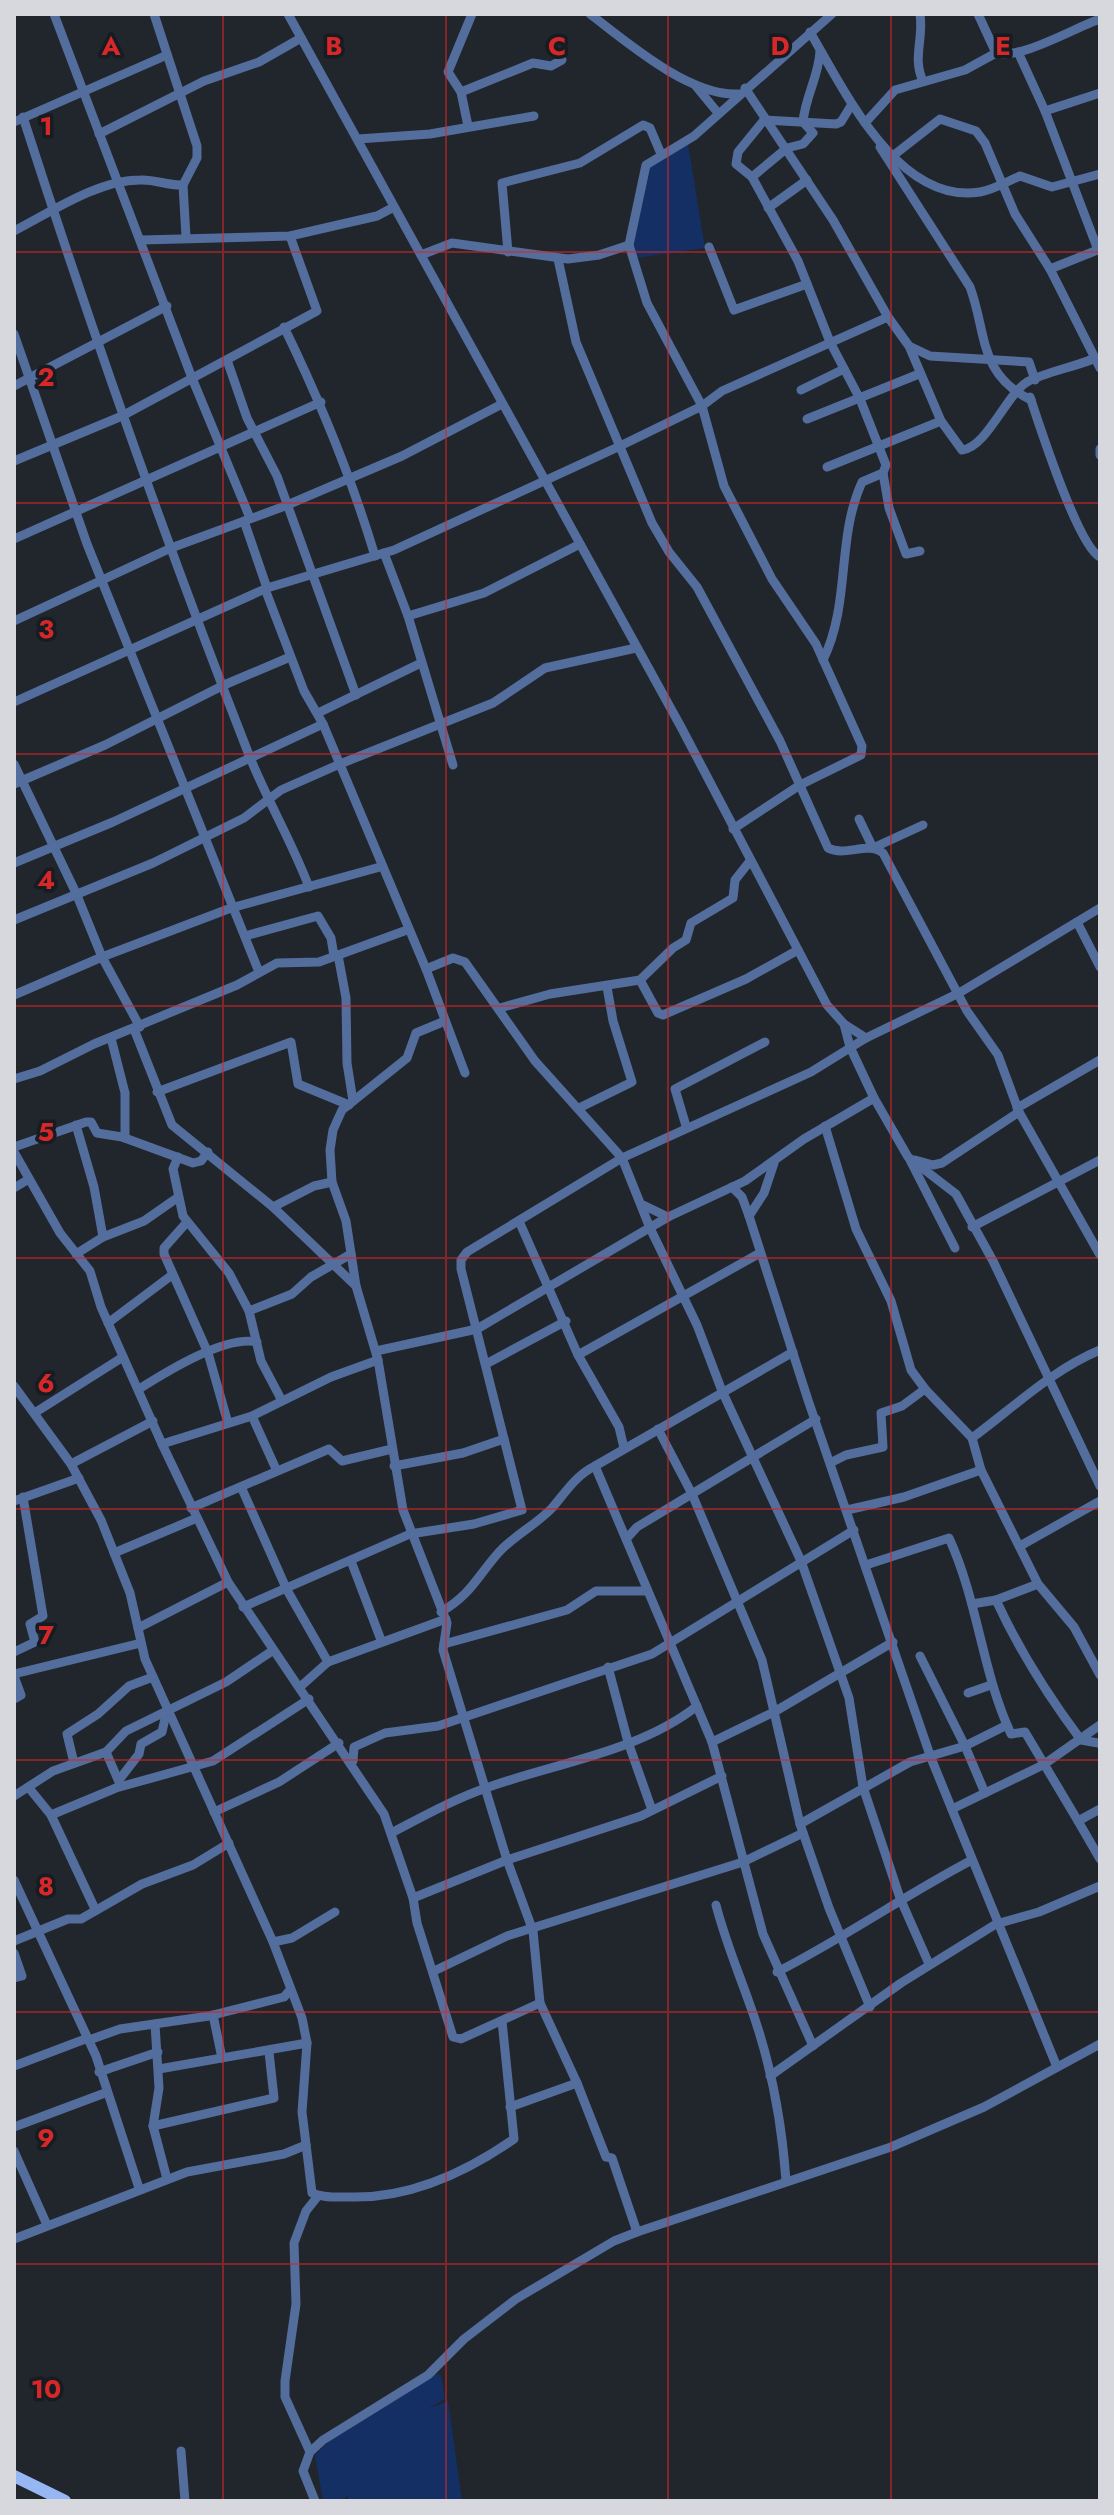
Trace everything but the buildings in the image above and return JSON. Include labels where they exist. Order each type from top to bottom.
[{"type":"main road","points":[[14,2476],[65,2501]]},
{"type":"street","points":[[54,14],[221,447],[290,657],[340,764],[380,867],[426,969],[465,1073]]},
{"type":"street","points":[[154,14],[197,146],[197,158],[183,185],[186,237]]},
{"type":"street","points":[[288,14],[580,544],[827,1005],[863,1039]]},
{"type":"street","points":[[468,126],[461,92],[448,72],[472,14]]},
{"type":"street","points":[[733,829],[800,785],[863,752],[823,660],[772,579],[717,473],[702,406],[652,313],[629,245],[646,165],[685,143],[832,14]]},
{"type":"street","points":[[920,14],[921,42],[915,63],[923,81]]},
{"type":"street","points":[[978,14],[996,53]]},
{"type":"street","points":[[598,16],[669,70],[692,82],[726,94],[742,91]]},
{"type":"street","points":[[865,123],[889,93],[974,67],[996,53],[1018,52],[1100,19]]},
{"type":"street","points":[[810,32],[852,104],[970,287],[979,311],[977,320],[987,358],[1017,393],[1031,400]]},
{"type":"street","points":[[99,134],[181,94],[259,62],[301,38]]},
{"type":"street","points":[[752,177],[787,148],[803,144],[813,133],[803,122],[804,105],[819,68],[820,49]]},
{"type":"street","points":[[1018,52],[1045,111],[1099,250],[1050,269]]},
{"type":"street","points":[[167,55],[18,120],[171,548],[250,756],[309,887]]},
{"type":"street","points":[[461,92],[533,63],[551,66],[562,60]]},
{"type":"street","points":[[692,82],[718,113]]},
{"type":"street","points":[[742,91],[787,148],[807,180],[888,317],[909,346],[941,421],[965,451],[1030,382],[1097,364],[1050,269],[1015,214],[980,136],[948,119],[940,119],[894,155]]},
{"type":"street","points":[[1045,111],[1100,93]]},
{"type":"street","points":[[764,120],[841,122],[852,104]]},
{"type":"street","points":[[358,139],[430,134],[534,116]]},
{"type":"street","points":[[764,120],[736,159],[741,170],[752,177],[807,284],[830,342],[860,399],[886,465],[883,473],[889,508],[906,554],[920,551]]},
{"type":"street","points":[[508,252],[500,184],[580,163],[643,125],[650,128],[661,154]]},
{"type":"street","points":[[876,141],[933,188],[976,192],[1020,176],[1052,187],[1100,174]]},
{"type":"street","points":[[14,231],[117,182],[142,179],[183,185]]},
{"type":"street","points":[[768,208],[807,180]]},
{"type":"street","points":[[142,240],[290,236],[377,216],[394,207]]},
{"type":"street","points":[[14,461],[122,416],[317,309],[290,236]]},
{"type":"street","points":[[421,255],[452,243],[558,259],[599,255],[629,245]]},
{"type":"street","points":[[709,247],[734,310],[807,284]]},
{"type":"street","points":[[558,259],[576,342],[618,447],[658,534],[697,587],[780,741],[828,848],[839,852],[873,848],[923,825]]},
{"type":"street","points":[[14,386],[167,306]]},
{"type":"street","points":[[14,702],[266,588],[380,555],[618,447],[702,406],[722,391],[888,317]]},
{"type":"street","points":[[284,327],[321,402],[380,555],[408,616],[453,765]]},
{"type":"street","points":[[14,334],[101,579],[259,972]]},
{"type":"street","points":[[909,346],[930,356],[1029,362],[1031,400],[1090,552],[1100,557]]},
{"type":"street","points":[[227,360],[254,434],[277,476],[285,506],[314,573],[356,695]]},
{"type":"street","points":[[801,390],[844,369]]},
{"type":"street","points":[[807,419],[919,374]]},
{"type":"street","points":[[14,539],[75,508],[254,434],[321,402]]},
{"type":"street","points":[[14,621],[171,548],[352,478],[502,404]]},
{"type":"street","points":[[827,467],[941,421]]},
{"type":"street","points":[[1100,449],[1100,455]]},
{"type":"street","points":[[823,660],[839,620],[842,565],[855,499],[862,482],[883,473]]},
{"type":"street","points":[[408,616],[484,593],[580,544]]},
{"type":"street","points":[[14,920],[205,838],[269,801],[281,790],[503,698],[545,668],[636,648]]},
{"type":"street","points":[[18,782],[290,657]]},
{"type":"street","points":[[318,713],[421,663]]},
{"type":"street","points":[[14,863],[323,724]]},
{"type":"street","points":[[14,764],[18,782],[54,845],[102,957],[137,1028],[157,1092],[172,1125],[273,1207],[330,1265],[356,1286]]},
{"type":"street","points":[[859,819],[873,848],[883,853],[967,1011],[998,1055],[1018,1110],[1100,1255]]},
{"type":"street","points":[[500,1008],[550,994],[640,980],[673,948],[686,940],[691,923],[733,898],[735,880],[750,861]]},
{"type":"street","points":[[14,995],[102,957],[231,908],[380,867]]},
{"type":"street","points":[[243,1607],[410,1534],[474,1524],[522,1510],[461,1260],[467,1252],[622,1158],[686,1126],[811,1072],[863,1039],[959,993],[1100,908]]},
{"type":"street","points":[[245,936],[318,916],[331,938],[346,998],[351,1103]]},
{"type":"street","points":[[1077,922],[1100,967]]},
{"type":"street","points":[[14,1079],[40,1071],[237,985],[277,963],[305,965],[407,930]]},
{"type":"street","points":[[640,980],[658,1013],[663,1015],[746,979],[798,950]]},
{"type":"street","points":[[426,969],[459,957],[500,1008],[535,1061],[622,1158],[722,1391],[801,1561],[842,1673],[853,1717],[863,1787],[900,1898],[929,1964]]},
{"type":"street","points":[[579,1108],[632,1082],[613,1021],[607,987]]},
{"type":"street","points":[[445,1021],[416,1033],[407,1058],[375,1080],[338,1116],[330,1140],[332,1182],[346,1221],[356,1286],[377,1356],[394,1466],[410,1534],[444,1616],[443,1650],[461,1716],[533,1931],[540,2003],[577,2083],[606,2157],[612,2158],[637,2232]]},
{"type":"street","points":[[844,1024],[850,1047],[860,1061],[874,1098],[955,1248]]},
{"type":"street","points":[[111,1038],[125,1093],[125,1138]]},
{"type":"street","points":[[860,1061],[863,1039]]},
{"type":"street","points":[[157,1092],[291,1042],[298,1084],[351,1103]]},
{"type":"street","points":[[686,1126],[675,1089],[765,1042]]},
{"type":"street","points":[[908,1157],[933,1165],[942,1163],[1018,1110],[1100,1060]]},
{"type":"street","points":[[162,1444],[252,1416],[281,1399],[377,1356],[477,1329],[668,1217],[745,1181],[825,1126],[874,1098]]},
{"type":"street","points":[[208,1152],[197,1163],[125,1138],[97,1133],[91,1122],[14,1149],[60,1233],[90,1271],[123,1357],[228,1582],[272,1651],[309,1699],[375,1797],[413,1898],[417,1923],[456,2040],[540,2003]]},
{"type":"street","points":[[76,1125],[94,1187],[103,1237]]},
{"type":"street","points":[[825,1126],[859,1238],[891,1301],[908,1362],[925,1389],[972,1438],[981,1470],[1038,1584],[1074,1627],[1100,1675]]},
{"type":"street","points":[[178,1157],[173,1169],[177,1198],[187,1222],[229,1273],[249,1311],[265,1369],[281,1399]]},
{"type":"street","points":[[908,1157],[949,1186],[993,1261],[1050,1375],[1100,1486]]},
{"type":"street","points":[[972,1227],[1100,1160]]},
{"type":"street","points":[[749,1216],[764,1193],[774,1163]]},
{"type":"street","points":[[14,1188],[29,1179]]},
{"type":"street","points":[[742,1197],[745,1181]]},
{"type":"street","points":[[273,1207],[314,1186],[332,1182]]},
{"type":"street","points":[[732,1187],[742,1197],[749,1216],[931,1758],[996,1924],[1057,2067]]},
{"type":"street","points":[[76,1254],[103,1237],[144,1221],[177,1198]]},
{"type":"street","points":[[643,1205],[668,1217]]},
{"type":"street","points":[[519,1221],[566,1321],[578,1355],[619,1427],[624,1448]]},
{"type":"street","points":[[187,1222],[163,1251],[208,1353],[228,1423]]},
{"type":"street","points":[[578,1355],[760,1253]]},
{"type":"street","points":[[249,1311],[292,1294],[330,1265],[351,1254]]},
{"type":"street","points":[[108,1323],[172,1275]]},
{"type":"street","points":[[486,1364],[566,1321]]},
{"type":"street","points":[[139,1389],[208,1353],[246,1340],[257,1342]]},
{"type":"street","points":[[972,1438],[1027,1398],[1050,1375],[1100,1350]]},
{"type":"street","points":[[300,1687],[328,1662],[444,1616],[463,1600],[501,1550],[521,1536],[529,1524],[550,1511],[564,1491],[595,1466],[793,1352]]},
{"type":"street","points":[[36,1412],[123,1357]]},
{"type":"street","points":[[14,1386],[36,1412],[71,1464],[114,1553],[130,1593],[141,1643],[153,1677],[273,1942],[307,2043],[302,2112],[310,2188],[318,2196],[383,2197],[446,2178],[514,2139],[502,2021]]},
{"type":"street","points":[[832,1462],[883,1447],[881,1413],[902,1406],[925,1389]]},
{"type":"street","points":[[252,1416],[276,1469]]},
{"type":"street","points":[[628,1537],[637,1527],[816,1419]]},
{"type":"street","points":[[71,1464],[153,1421]]},
{"type":"street","points":[[658,1429],[692,1494],[767,1673],[801,1828],[870,2007]]},
{"type":"street","points":[[394,1466],[463,1453],[504,1439]]},
{"type":"street","points":[[191,1508],[242,1489],[276,1469],[329,1449],[342,1461],[392,1449]]},
{"type":"street","points":[[595,1466],[628,1537],[646,1591],[712,1742],[743,1862],[777,1972],[813,2046]]},
{"type":"street","points":[[847,1510],[904,1497],[981,1470]]},
{"type":"street","points":[[14,1652],[35,1642],[30,1624],[43,1616],[18,1499],[79,1478]]},
{"type":"street","points":[[242,1489],[287,1590],[328,1662]]},
{"type":"street","points":[[1020,1546],[1100,1501]]},
{"type":"street","points":[[114,1553],[197,1518]]},
{"type":"street","points":[[353,1765],[354,1747],[378,1735],[429,1729],[646,1656],[854,1530]]},
{"type":"street","points":[[866,1565],[949,1538],[972,1604],[991,1685],[1007,1725],[1014,1736],[1025,1732],[1100,1859]]},
{"type":"street","points":[[351,1561],[381,1640]]},
{"type":"street","points":[[138,1628],[228,1582]]},
{"type":"street","points":[[972,1604],[996,1600],[1038,1584]]},
{"type":"street","points":[[444,1644],[567,1610],[596,1591],[646,1591]]},
{"type":"street","points":[[996,1600],[1014,1640],[1081,1740],[1099,1744],[1100,1728]]},
{"type":"street","points":[[712,1742],[774,1712],[893,1642]]},
{"type":"street","points":[[14,1699],[21,1695],[14,1675],[141,1643]]},
{"type":"street","points":[[95,1909],[51,1815],[19,1791],[44,1776],[106,1752],[126,1731],[226,1682],[272,1651]]},
{"type":"street","points":[[920,1656],[985,1793]]},
{"type":"street","points":[[608,1667],[628,1742],[652,1810]]},
{"type":"street","points":[[74,1763],[67,1734],[129,1686],[153,1677]]},
{"type":"street","points":[[968,1693],[991,1685]]},
{"type":"street","points":[[51,1815],[120,1783],[193,1767],[226,1754],[309,1699]]},
{"type":"street","points":[[391,1833],[435,1809],[484,1788],[667,1728],[697,1706]]},
{"type":"street","points":[[120,1783],[139,1754],[141,1744],[162,1732],[167,1711]]},
{"type":"street","points":[[434,1971],[507,1936],[533,1931],[743,1862],[863,1787],[910,1762],[965,1746],[1007,1725]]},
{"type":"street","points":[[952,1809],[1043,1765],[1100,1728]]},
{"type":"street","points":[[214,1812],[279,1782],[339,1743]]},
{"type":"street","points":[[106,1752],[120,1783]]},
{"type":"street","points":[[413,1898],[507,1860],[652,1810],[722,1776]]},
{"type":"street","points":[[1078,1821],[1100,1809]]},
{"type":"street","points":[[14,1941],[81,1919],[142,1884],[193,1865],[229,1843]]},
{"type":"street","points":[[777,1972],[842,1939],[900,1898],[972,1860]]},
{"type":"street","points":[[14,1880],[88,2039],[139,2188]]},
{"type":"street","points":[[770,2076],[929,1964],[996,1924],[1039,1912],[1100,1886]]},
{"type":"street","points":[[716,1905],[770,2076],[782,2133],[786,2181]]},
{"type":"street","points":[[273,1942],[292,1938],[335,1912]]},
{"type":"street","points":[[14,1953],[22,1974],[14,1978]]},
{"type":"street","points":[[14,2066],[120,2029],[213,2015],[284,1997],[290,1990]]},
{"type":"street","points":[[213,2015],[222,2058]]},
{"type":"street","points":[[155,2024],[159,2069],[153,2126],[167,2179]]},
{"type":"street","points":[[159,2069],[307,2043]]},
{"type":"street","points":[[315,2501],[303,2471],[310,2452],[323,2440],[428,2375],[464,2339],[516,2299],[604,2247],[637,2232],[891,2147],[973,2112],[1100,2044]]},
{"type":"street","points":[[99,2072],[158,2052]]},
{"type":"street","points":[[153,2126],[274,2098],[269,2052]]},
{"type":"street","points":[[510,2107],[577,2083]]},
{"type":"street","points":[[14,2127],[105,2093]]},
{"type":"street","points":[[14,2239],[139,2188],[284,2154],[306,2145]]},
{"type":"street","points":[[14,2151],[47,2225]]},
{"type":"street","points":[[310,2452],[285,2397],[285,2381],[296,2304],[294,2243],[306,2211],[318,2196]]},
{"type":"street","points":[[181,2451],[185,2501]]},
{"type":"shaded area","points":[[688,144],[705,248],[636,258],[632,243],[647,167]]},
{"type":"shaded area","points":[[436,2374],[441,2375],[445,2399],[428,2409],[448,2401],[462,2501],[347,2501],[348,2495],[341,2501],[323,2501],[315,2455],[329,2441]]}]
